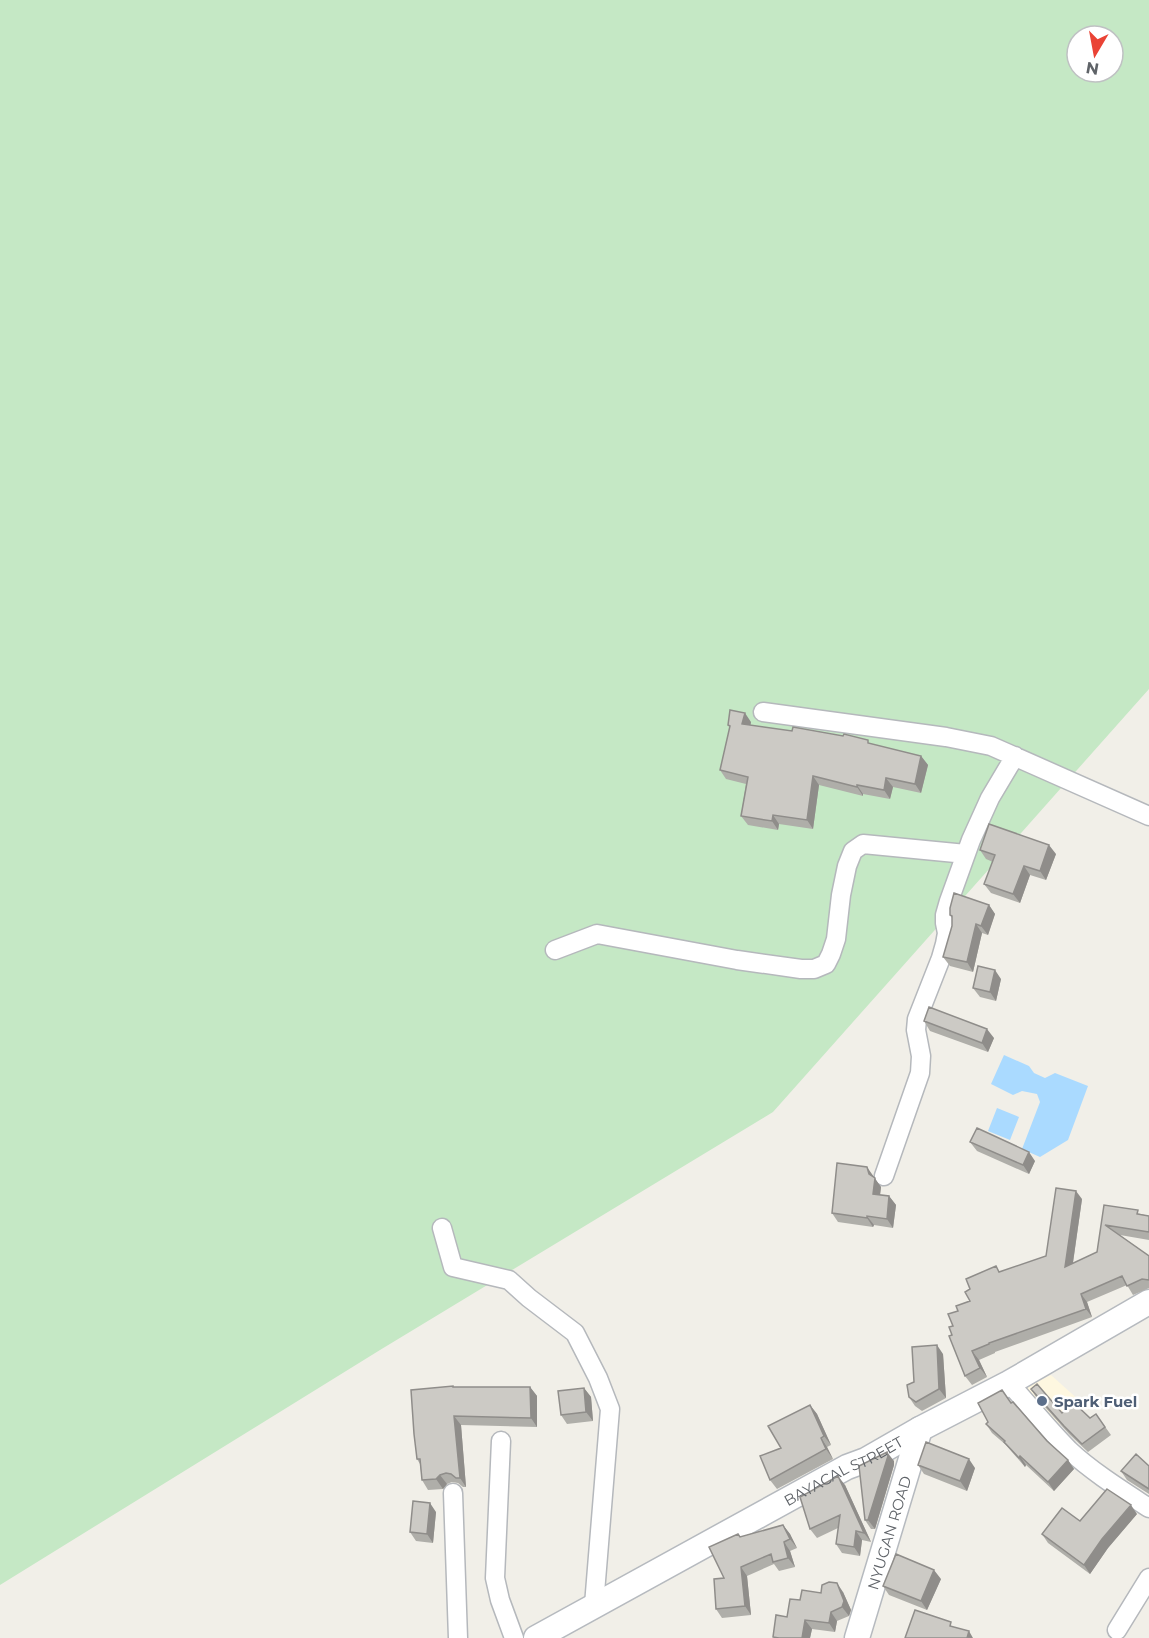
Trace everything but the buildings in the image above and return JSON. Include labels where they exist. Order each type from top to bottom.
[{"type":"main road","name":"BAYACAL STREET","points":[[536,1638],[847,1467],[866,1460],[1009,1383],[1149,1302]]},
{"type":"main road","name":"NYUGAN ROAD","points":[[857,1638],[920,1429]]},
{"type":"street","points":[[763,712],[946,737],[991,746],[1149,816]]},
{"type":"street","points":[[884,1176],[920,1073],[921,1056],[916,1030],[917,1019],[941,958],[947,933],[945,915],[949,901],[971,840],[990,798],[1015,756]]},
{"type":"street","points":[[555,950],[597,934],[737,960],[814,969],[826,964],[836,939],[841,896],[853,851],[863,844],[966,854]]},
{"type":"street","points":[[442,1228],[453,1267],[509,1280],[575,1333],[598,1378],[610,1409],[594,1605]]},
{"type":"street","points":[[1009,1383],[1042,1422],[1071,1451],[1149,1508]]},
{"type":"street","points":[[501,1441],[495,1578],[500,1600],[514,1638]]},
{"type":"street","points":[[453,1493],[458,1638]]},
{"type":"street","points":[[1117,1630],[1149,1578]]},
{"type":"shaded area","points":[[1051,1375],[1081,1402],[1050,1434],[1015,1392]]},
{"type":"green space","points":[[0,0],[1149,0],[1149,689],[773,1112],[380,1350],[0,1585]]},
{"type":"water","points":[[1004,1055],[1029,1066],[1034,1073],[1045,1078],[1055,1073],[1088,1086],[1068,1140],[1040,1157],[1022,1149],[1040,1102],[1037,1094],[1022,1091],[1013,1095],[991,1084]]},
{"type":"water","points":[[997,1108],[1019,1117],[1010,1140],[988,1131]]},
{"type":"place","name":"Spark Fuel","points":[[1042,1401]]}]
